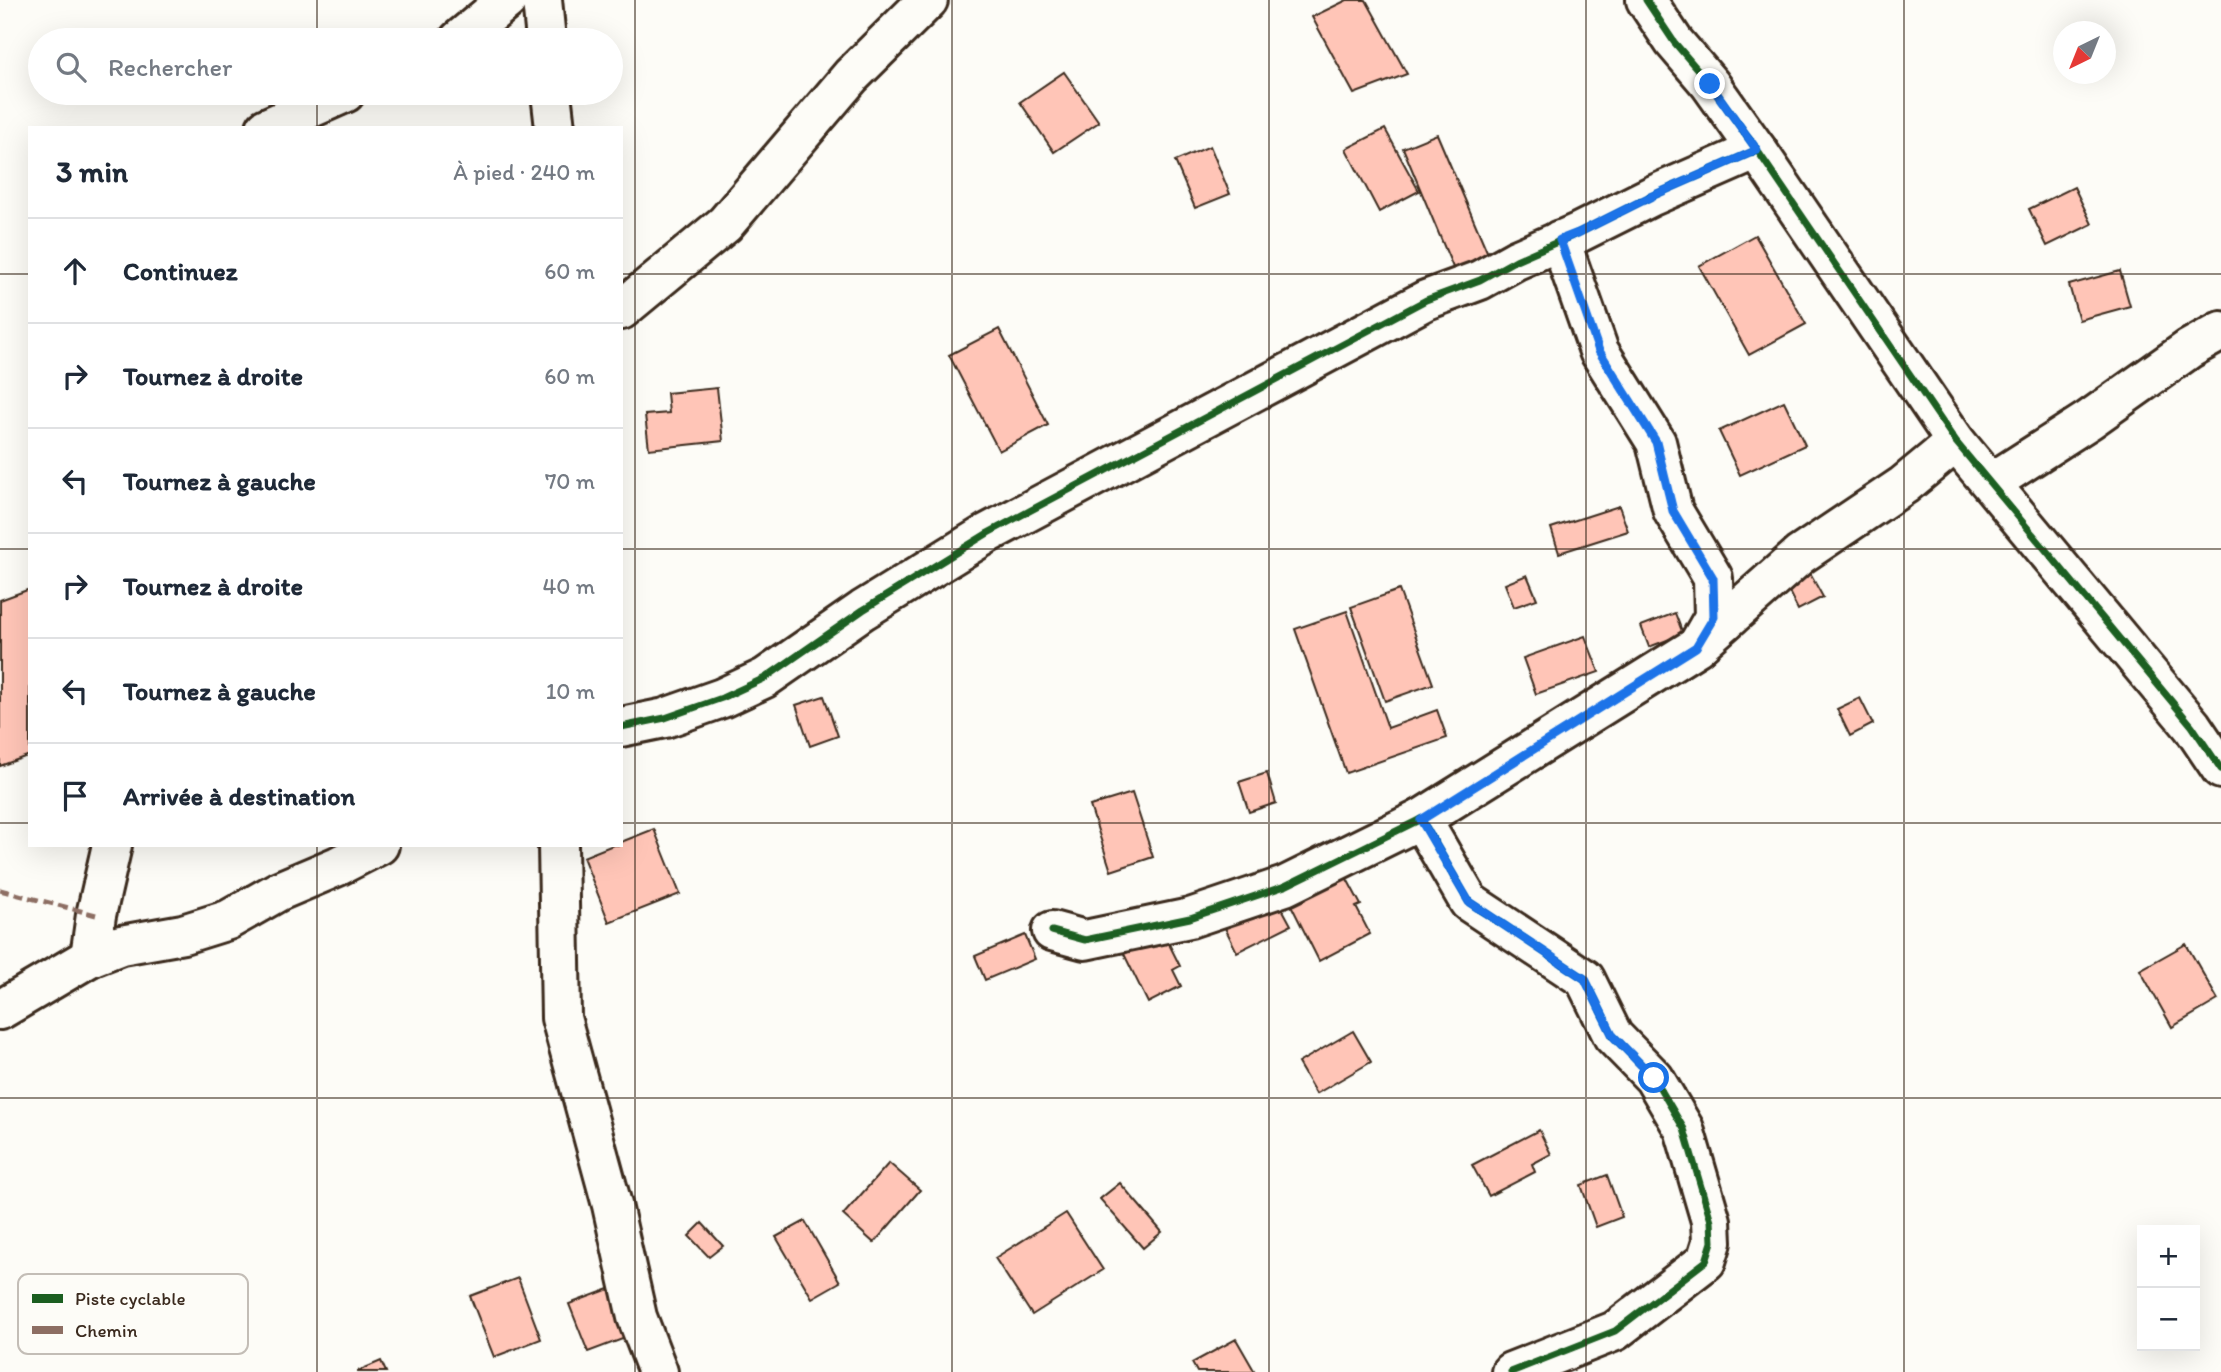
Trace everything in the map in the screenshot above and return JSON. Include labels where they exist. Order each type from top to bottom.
[{"type":"street","points":[[473,28],[506,0]]},
{"type":"street","points":[[542,0],[545,28]]},
{"type":"street","points":[[623,308],[725,224],[851,76],[928,0]]},
{"type":"street","points":[[1646,0],[1674,42],[1710,84],[1757,150],[1956,442],[2192,726],[2221,769]]},
{"type":"street","points":[[271,126],[318,105]]},
{"type":"street","points":[[552,105],[555,126]]},
{"type":"street","points":[[623,727],[666,718],[722,698],[765,678],[863,610],[988,533],[1426,300],[1480,280],[1652,196],[1757,150]]},
{"type":"street","points":[[1560,240],[1599,351],[1656,442],[1673,511],[1713,578],[1714,617],[1696,647]]},
{"type":"street","points":[[1991,482],[2089,420],[2189,349],[2221,331]]},
{"type":"street","points":[[1052,930],[1085,940],[1190,918],[1285,887],[1421,820],[1696,647],[1800,555],[1904,485],[1956,442]]},
{"type":"street","points":[[1421,820],[1469,902],[1585,979],[1613,1036],[1654,1078],[1684,1129],[1711,1221],[1712,1242],[1706,1261],[1615,1331],[1511,1372]]},
{"type":"street","points":[[90,957],[96,915],[112,847]]},
{"type":"street","points":[[0,1010],[90,957],[121,944],[183,934],[228,920],[279,891],[375,847]]},
{"type":"street","points":[[558,847],[561,1018],[612,1205],[637,1317],[658,1372]]},
{"type":"building","points":[[1347,0],[1366,0],[1407,74],[1354,94],[1312,17]]},
{"type":"building","points":[[1064,72],[1099,122],[1054,152],[1020,102]]},
{"type":"building","points":[[1385,129],[1419,191],[1379,212],[1346,149]]},
{"type":"building","points":[[1437,134],[1489,256],[1454,270],[1403,148]]},
{"type":"building","points":[[1210,146],[1230,194],[1195,208],[1175,161]]},
{"type":"building","points":[[2074,187],[2092,224],[2047,246],[2029,209]]},
{"type":"building","points":[[1755,235],[1806,324],[1749,355],[1699,266]]},
{"type":"building","points":[[2120,271],[2130,306],[2079,320],[2069,285]]},
{"type":"building","points":[[999,329],[1048,425],[999,451],[949,355]]},
{"type":"building","points":[[717,388],[723,441],[649,449],[645,415],[669,413],[667,393]]},
{"type":"building","points":[[1784,401],[1805,445],[1740,475],[1719,431]]},
{"type":"building","points":[[1619,506],[1628,531],[1559,553],[1551,528]]},
{"type":"building","points":[[1808,570],[1823,597],[1798,610],[1784,582]]},
{"type":"building","points":[[1527,575],[1537,599],[1514,607],[1505,584]]},
{"type":"building","points":[[28,590],[28,756],[0,766],[0,600]]},
{"type":"building","points":[[1399,590],[1433,684],[1385,701],[1351,607]]},
{"type":"building","points":[[1347,611],[1388,728],[1437,710],[1447,738],[1346,773],[1295,629]]},
{"type":"building","points":[[1675,613],[1683,634],[1649,647],[1641,626]]},
{"type":"building","points":[[1585,636],[1599,672],[1536,694],[1523,658]]},
{"type":"building","points":[[824,696],[838,736],[810,746],[796,705]]},
{"type":"building","points":[[1860,698],[1873,724],[1850,736],[1837,709]]},
{"type":"building","points":[[1267,773],[1276,803],[1249,812],[1239,782]]},
{"type":"building","points":[[1132,793],[1153,857],[1111,871],[1090,806]]},
{"type":"building","points":[[654,829],[680,894],[609,922],[583,857],[608,847],[623,847],[623,841]]},
{"type":"building","points":[[1346,877],[1361,905],[1356,907],[1370,934],[1319,961],[1291,905]]},
{"type":"building","points":[[1278,901],[1291,925],[1237,952],[1225,928]]},
{"type":"building","points":[[1164,934],[1180,966],[1173,970],[1181,986],[1148,1003],[1124,954]]},
{"type":"building","points":[[1025,935],[1035,959],[985,980],[975,956]]},
{"type":"building","points":[[2186,944],[2218,1000],[2172,1027],[2140,970]]},
{"type":"building","points":[[1353,1031],[1371,1062],[1316,1094],[1298,1063]]},
{"type":"building","points":[[1539,1130],[1551,1154],[1532,1164],[1535,1172],[1489,1196],[1472,1165]]},
{"type":"building","points":[[889,1163],[920,1190],[874,1243],[843,1215]]},
{"type":"building","points":[[1607,1175],[1622,1217],[1596,1227],[1581,1185]]},
{"type":"building","points":[[1120,1183],[1162,1232],[1143,1248],[1100,1199]]},
{"type":"building","points":[[1066,1213],[1103,1270],[1032,1315],[995,1258]]},
{"type":"building","points":[[805,1221],[840,1282],[812,1298],[776,1237]]},
{"type":"building","points":[[702,1223],[723,1246],[709,1257],[689,1236]]},
{"type":"building","points":[[518,1278],[541,1339],[494,1357],[470,1296]]},
{"type":"building","points":[[609,1289],[628,1337],[588,1352],[569,1304]]},
{"type":"building","points":[[1236,1339],[1255,1372],[1197,1372],[1192,1363]]},
{"type":"building","points":[[381,1361],[386,1372],[358,1372],[358,1371]]},
{"type":"marked path","points":[[0,890],[96,915]]},
{"type":"cycle path","points":[[1646,0],[1674,42],[1710,84],[1757,150],[1956,442],[2192,726],[2221,769]]},
{"type":"cycle path","points":[[623,727],[665,718],[722,698],[765,678],[863,610],[988,533],[1426,300],[1480,280],[1516,260],[1652,196],[1757,150]]},
{"type":"cycle path","points":[[1052,931],[1085,940],[1190,918],[1285,886],[1421,819],[1469,902],[1585,979],[1613,1036],[1654,1078],[1684,1129],[1711,1221],[1712,1242],[1706,1261],[1615,1331],[1511,1372]]},
{"type":"route","points":[[1654,1078],[1613,1036],[1585,979],[1469,902],[1421,820],[1696,647],[1714,617],[1713,578],[1673,511],[1656,442],[1599,351],[1560,240],[1757,150],[1710,84]]}]
